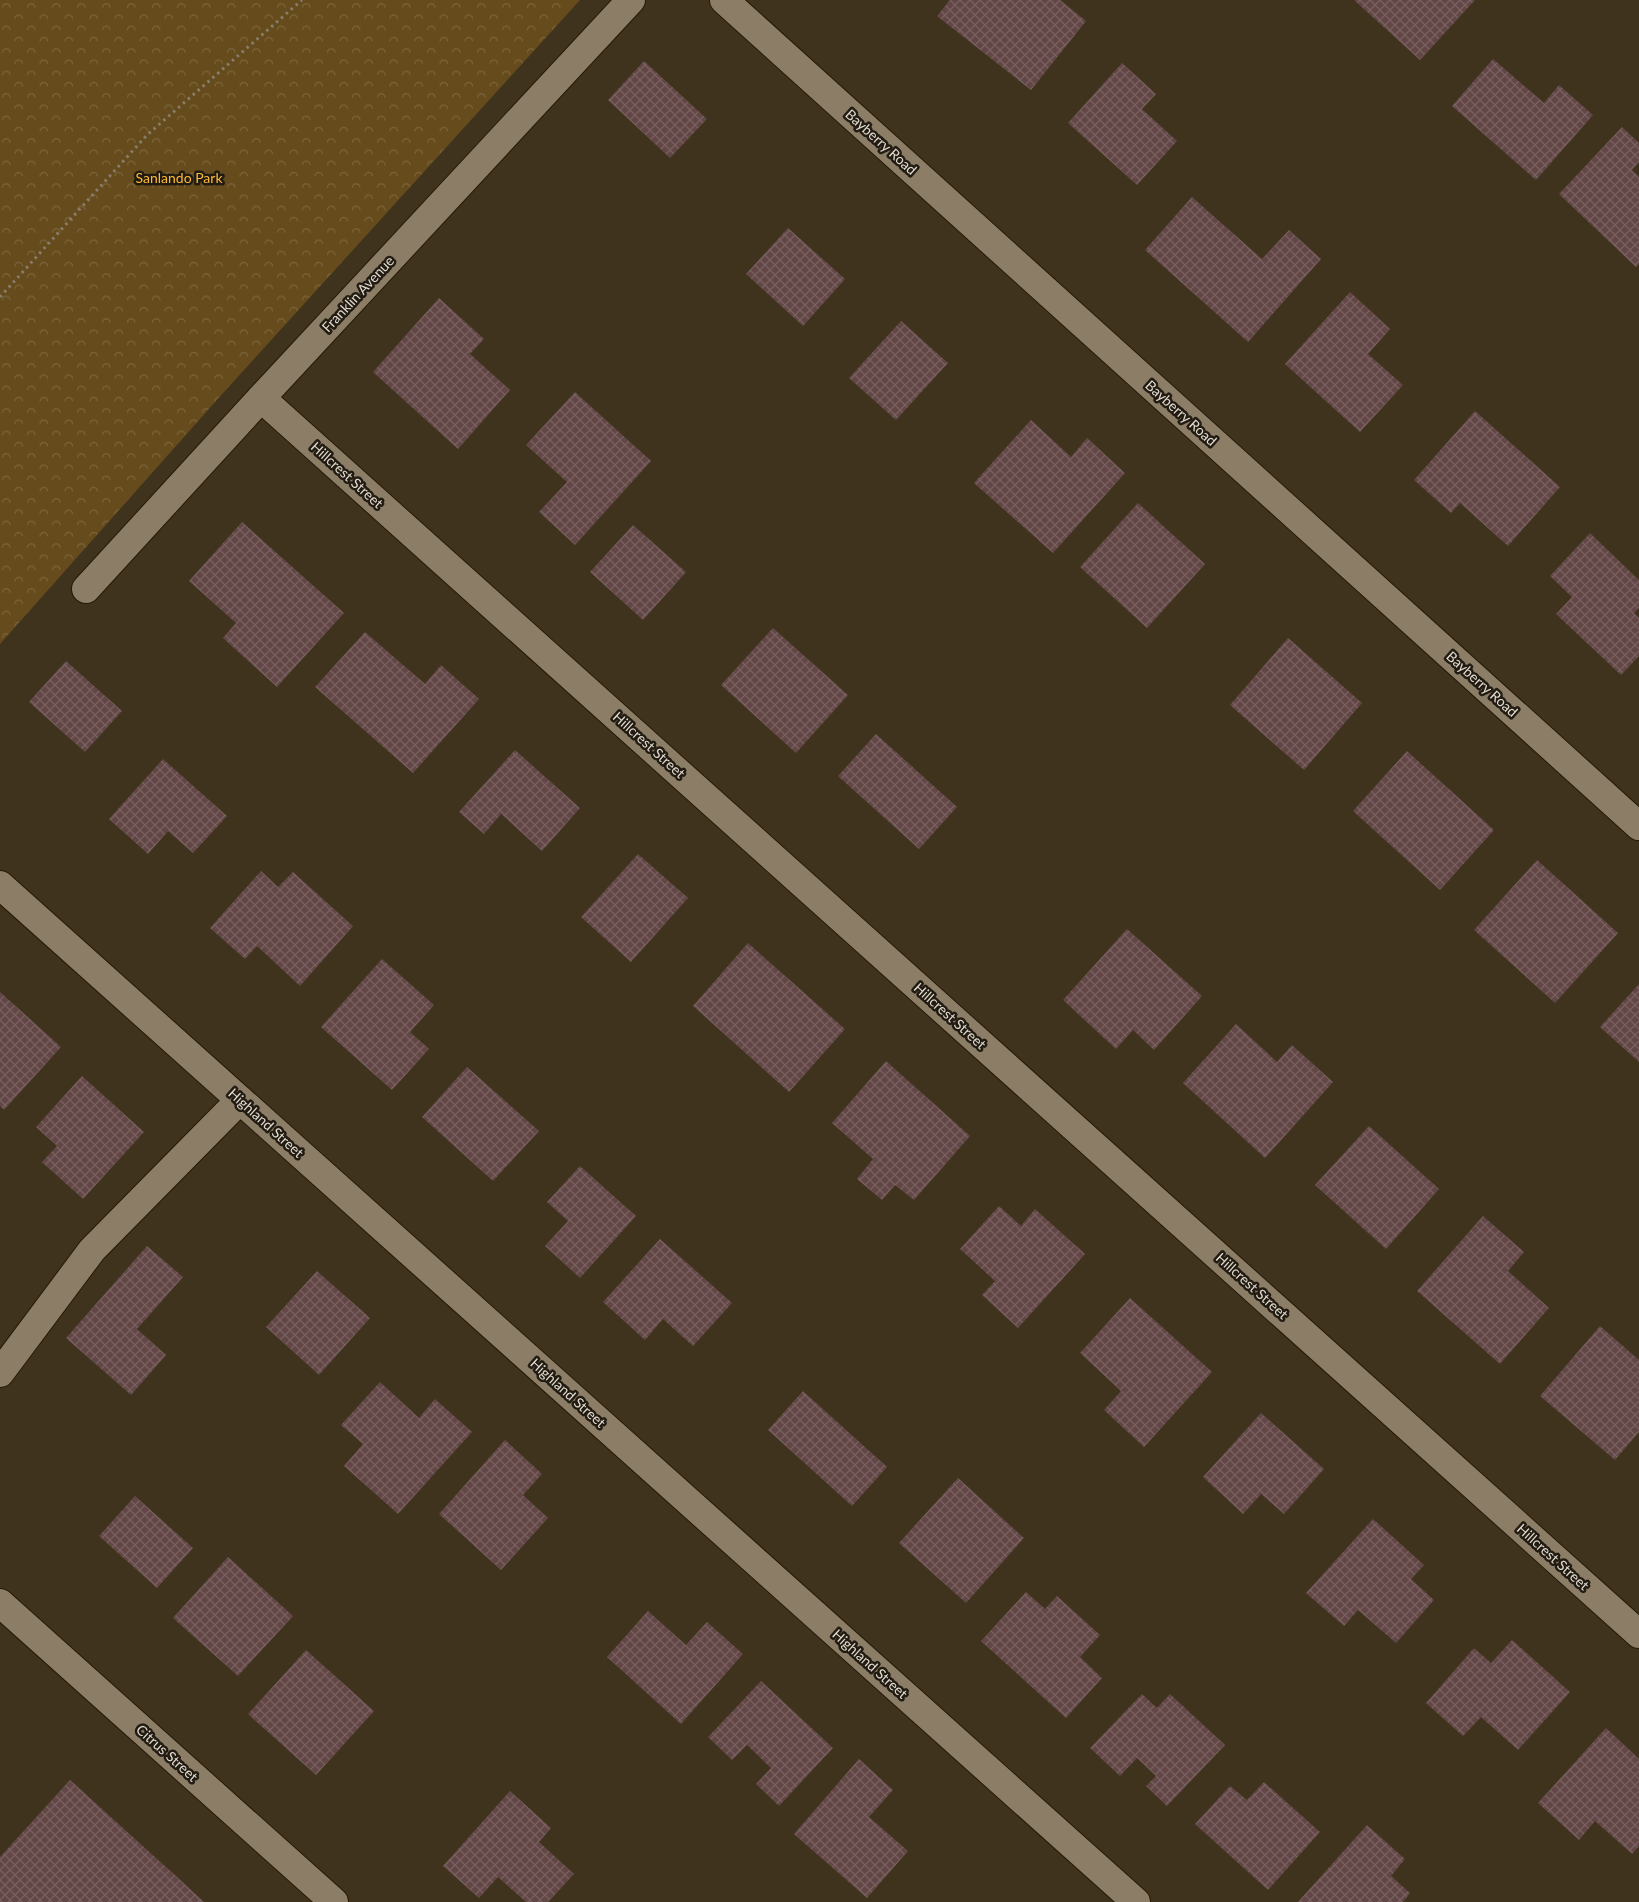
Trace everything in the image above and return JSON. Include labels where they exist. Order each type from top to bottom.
[{"type":"street","name":"Franklin Avenue","points":[[86,590],[630,0]]},
{"type":"street","name":"Bayberry Road","points":[[724,0],[1639,826]]},
{"type":"street","name":"Hillcrest Street","points":[[261,398],[1639,1634]]},
{"type":"street","name":"Highland Street","points":[[0,885],[1136,1902]]},
{"type":"street","points":[[0,1373],[92,1250],[240,1100]]},
{"type":"street","name":"Citrus Street","points":[[0,1603],[334,1902]]},
{"type":"path","points":[[0,296],[147,135],[302,0]]},
{"type":"green space","name":"Sanlando Park","points":[[0,0],[580,0],[224,392],[0,644]]},
{"type":"building","points":[[950,0],[1060,0],[1086,21],[1031,90],[937,16]]},
{"type":"building","points":[[1354,0],[1475,0],[1420,60]]},
{"type":"building","points":[[1493,59],[1544,103],[1559,85],[1593,115],[1536,180],[1452,106]]},
{"type":"building","points":[[644,61],[707,119],[670,158],[608,100]]},
{"type":"building","points":[[1122,63],[1156,94],[1142,109],[1177,141],[1137,185],[1068,123]]},
{"type":"building","points":[[1622,127],[1639,143],[1639,162],[1632,170],[1639,177],[1639,264],[1636,267],[1559,194]]},
{"type":"building","points":[[1192,197],[1262,259],[1289,230],[1321,259],[1248,342],[1145,250]]},
{"type":"building","points":[[788,228],[845,279],[803,326],[746,274]]},
{"type":"building","points":[[1350,292],[1390,329],[1368,354],[1403,385],[1360,432],[1285,364]]},
{"type":"building","points":[[439,298],[484,339],[470,354],[510,390],[458,449],[373,372]]},
{"type":"building","points":[[901,321],[948,363],[896,420],[849,378]]},
{"type":"building","points":[[575,392],[651,461],[575,545],[539,512],[567,482],[526,445]]},
{"type":"building","points":[[1475,411],[1560,487],[1508,546],[1460,503],[1451,513],[1414,480]]},
{"type":"building","points":[[1031,420],[1071,457],[1087,438],[1125,473],[1053,553],[974,483]]},
{"type":"building","points":[[1138,503],[1205,564],[1147,628],[1080,567]]},
{"type":"building","points":[[242,522],[344,613],[277,687],[223,638],[236,623],[189,581]]},
{"type":"building","points":[[633,525],[686,572],[643,620],[590,572]]},
{"type":"building","points":[[1590,533],[1639,580],[1639,608],[1634,613],[1639,618],[1639,656],[1621,675],[1556,614],[1572,597],[1550,576]]},
{"type":"building","points":[[773,628],[848,695],[796,753],[721,685]]},
{"type":"building","points":[[365,632],[425,684],[441,665],[479,699],[413,773],[315,687]]},
{"type":"building","points":[[1288,638],[1362,703],[1304,770],[1230,705]]},
{"type":"building","points":[[66,661],[122,711],[85,752],[29,702]]},
{"type":"building","points":[[876,734],[957,807],[919,849],[838,776]]},
{"type":"building","points":[[515,750],[580,808],[542,851],[501,814],[484,834],[459,812]]},
{"type":"building","points":[[1407,751],[1494,830],[1440,890],[1353,811]]},
{"type":"building","points":[[163,759],[227,816],[193,853],[168,831],[148,854],[109,819]]},
{"type":"building","points":[[638,854],[688,898],[631,962],[581,917]]},
{"type":"building","points":[[1537,860],[1618,933],[1555,1003],[1474,930]]},
{"type":"building","points":[[261,871],[278,887],[293,872],[353,926],[300,986],[257,946],[245,959],[210,928]]},
{"type":"building","points":[[1127,929],[1202,996],[1154,1050],[1133,1030],[1116,1049],[1063,1000]]},
{"type":"building","points":[[748,943],[845,1029],[789,1092],[693,1006]]},
{"type":"building","points":[[382,959],[434,1005],[410,1032],[429,1049],[392,1090],[321,1027]]},
{"type":"building","points":[[1639,984],[1639,1062],[1600,1027]]},
{"type":"building","points":[[0,992],[61,1047],[4,1110],[0,1106]]},
{"type":"building","points":[[1236,1024],[1277,1062],[1292,1045],[1333,1082],[1265,1158],[1183,1083]]},
{"type":"building","points":[[886,1061],[970,1136],[914,1200],[895,1185],[882,1200],[857,1179],[873,1159],[832,1123]]},
{"type":"building","points":[[467,1067],[539,1131],[493,1181],[422,1117]]},
{"type":"building","points":[[82,1076],[144,1132],[83,1199],[42,1162],[57,1146],[36,1127]]},
{"type":"building","points":[[1369,1126],[1439,1189],[1386,1249],[1315,1185]]},
{"type":"building","points":[[580,1166],[636,1216],[580,1278],[545,1246],[568,1221],[547,1202]]},
{"type":"building","points":[[999,1206],[1021,1226],[1035,1209],[1085,1254],[1018,1328],[982,1295],[995,1281],[960,1249]]},
{"type":"building","points":[[1483,1216],[1524,1252],[1508,1271],[1549,1308],[1500,1364],[1417,1291]]},
{"type":"building","points":[[660,1239],[732,1303],[693,1346],[663,1319],[645,1340],[603,1302]]},
{"type":"building","points":[[147,1246],[183,1277],[137,1329],[166,1355],[131,1395],[66,1338]]},
{"type":"building","points":[[317,1271],[370,1318],[319,1375],[266,1327]]},
{"type":"building","points":[[1130,1298],[1212,1372],[1144,1447],[1104,1410],[1121,1391],[1080,1353]]},
{"type":"building","points":[[1600,1326],[1639,1360],[1639,1432],[1615,1460],[1540,1396]]},
{"type":"building","points":[[380,1382],[419,1418],[435,1399],[472,1432],[398,1514],[344,1466],[363,1444],[341,1425]]},
{"type":"building","points":[[803,1391],[887,1467],[852,1506],[768,1430]]},
{"type":"building","points":[[1261,1413],[1324,1469],[1284,1514],[1261,1494],[1243,1514],[1203,1477]]},
{"type":"building","points":[[505,1440],[542,1474],[523,1495],[548,1518],[501,1570],[439,1514]]},
{"type":"building","points":[[958,1478],[1024,1538],[966,1603],[899,1543]]},
{"type":"building","points":[[135,1496],[193,1548],[157,1588],[99,1536]]},
{"type":"building","points":[[1373,1519],[1424,1565],[1411,1579],[1434,1600],[1396,1643],[1358,1610],[1344,1626],[1306,1593]]},
{"type":"building","points":[[228,1557],[293,1616],[238,1676],[173,1618]]},
{"type":"building","points":[[1026,1592],[1045,1609],[1057,1596],[1100,1635],[1080,1657],[1102,1678],[1066,1718],[981,1641]]},
{"type":"building","points":[[648,1611],[686,1645],[707,1622],[743,1654],[681,1724],[607,1657]]},
{"type":"building","points":[[1512,1640],[1570,1692],[1518,1750],[1481,1717],[1463,1736],[1426,1703],[1474,1648],[1491,1663]]},
{"type":"building","points":[[306,1650],[374,1711],[316,1775],[248,1714]]},
{"type":"building","points":[[761,1681],[833,1748],[779,1806],[756,1784],[771,1768],[747,1745],[732,1760],[708,1737]]},
{"type":"building","points":[[1142,1694],[1157,1708],[1170,1694],[1225,1745],[1167,1806],[1146,1786],[1156,1776],[1137,1758],[1120,1776],[1090,1748]]},
{"type":"building","points":[[1606,1728],[1639,1759],[1639,1846],[1632,1854],[1595,1821],[1579,1840],[1538,1803]]},
{"type":"building","points":[[859,1759],[893,1790],[869,1817],[908,1851],[867,1898],[794,1834]]},
{"type":"building","points":[[70,1780],[204,1902],[0,1902],[0,1857]]},
{"type":"building","points":[[1264,1782],[1320,1832],[1268,1890],[1195,1824],[1230,1786],[1247,1800]]},
{"type":"building","points":[[510,1791],[551,1828],[539,1842],[574,1874],[548,1902],[526,1902],[498,1877],[479,1898],[443,1866]]},
{"type":"building","points":[[1367,1825],[1405,1859],[1391,1876],[1410,1893],[1403,1902],[1298,1902]]}]
